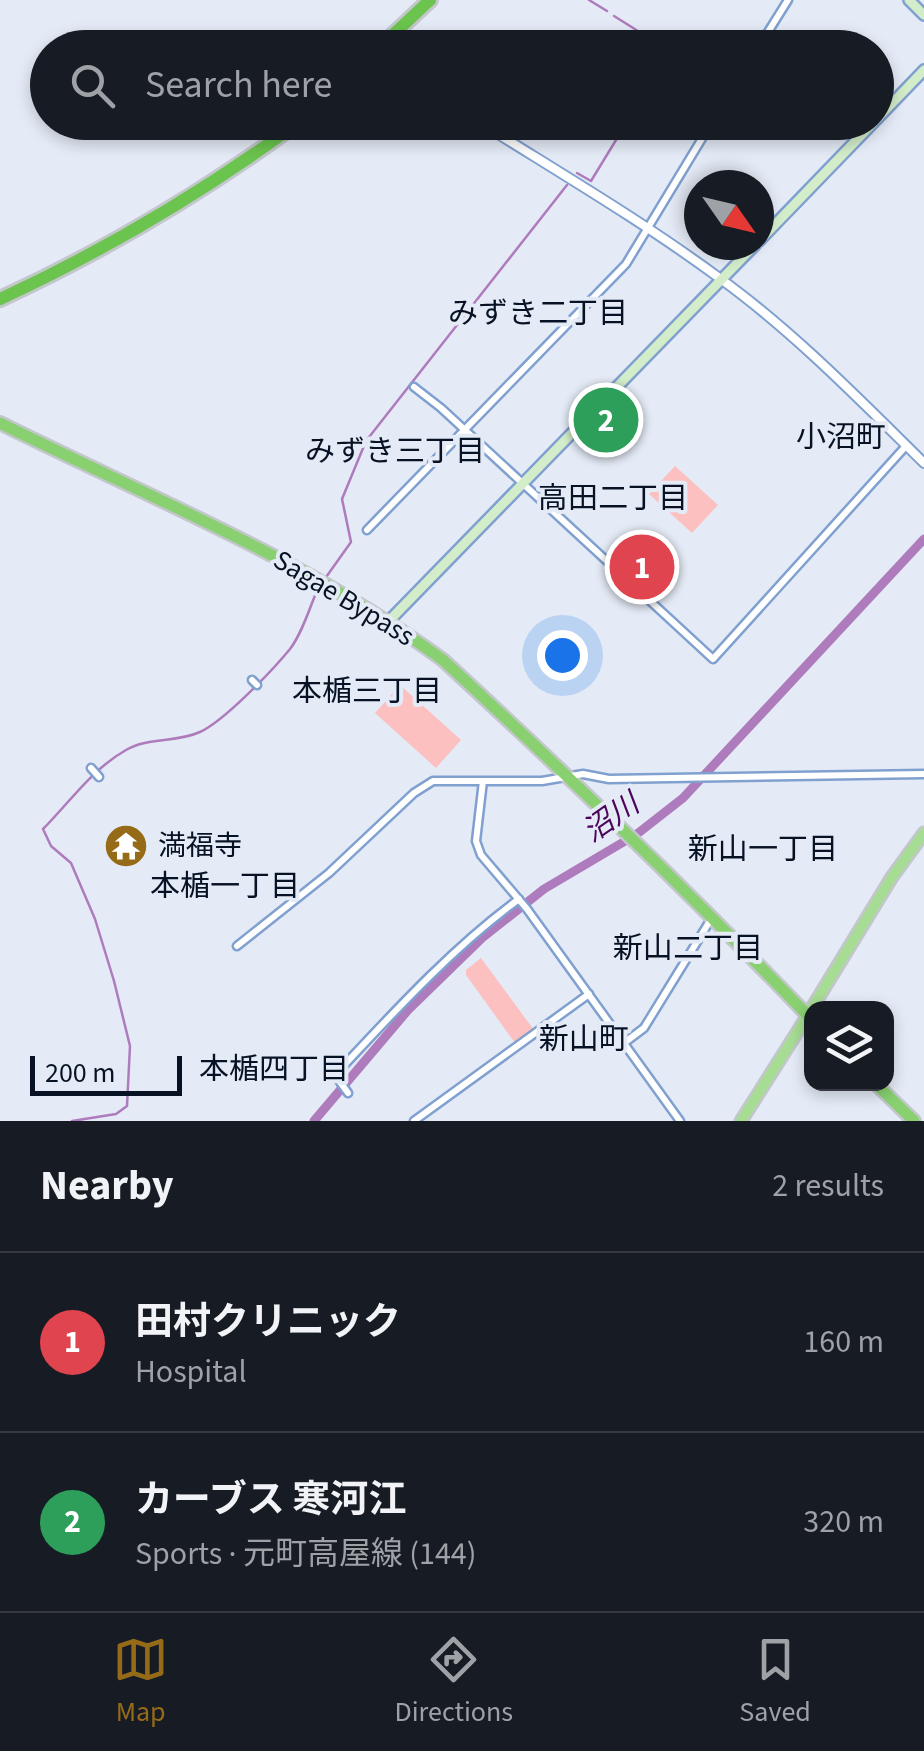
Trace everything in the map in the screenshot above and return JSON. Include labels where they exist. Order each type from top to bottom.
[{"type":"highway","points":[[398,30],[430,0]]},
{"type":"highway","points":[[409,30],[441,0]]},
{"type":"highway","points":[[0,290],[179,200],[261,140]]},
{"type":"highway","points":[[0,299],[91,254],[271,140]]},
{"type":"highway","name":"Sagae Bypass","points":[[0,423],[322,583],[443,660],[787,1001],[804,1010]]},
{"type":"highway","name":"Sagae Bypass","points":[[0,431],[322,583]]},
{"type":"highway","name":"Sagae Bypass","points":[[637,849],[804,1006]]},
{"type":"highway","points":[[883,1091],[914,1121]]},
{"type":"main road","points":[[909,0],[924,15]]},
{"type":"main road","points":[[894,101],[924,70]]},
{"type":"main road","points":[[774,225],[857,140]]},
{"type":"main road","points":[[387,623],[741,260]]},
{"type":"main road","points":[[818,1001],[892,877],[924,834]]},
{"type":"main road","points":[[741,1121],[804,1024]]},
{"type":"street","points":[[769,30],[788,0]]},
{"type":"street","points":[[508,140],[722,280],[836,377],[924,463]]},
{"type":"street","points":[[367,530],[626,264],[701,140]]},
{"type":"street","points":[[414,386],[713,659],[906,446]]},
{"type":"street","points":[[91,768],[98,776]]},
{"type":"street","points":[[237,946],[330,873],[432,782],[583,774],[609,779],[924,774]]},
{"type":"street","points":[[482,780],[477,848],[520,899],[680,1121]]},
{"type":"street","points":[[348,1093],[336,1077],[421,985],[492,919],[520,899]]},
{"type":"street","points":[[624,1043],[644,1028],[708,924]]},
{"type":"street","points":[[414,1121],[589,994]]},
{"type":"shaded area","points":[[675,466],[718,505],[692,533],[649,494]]},
{"type":"shaded area","points":[[400,685],[461,740],[436,768],[375,713]]},
{"type":"shaded area","points":[[481,958],[534,1030],[515,1043],[466,975],[466,970]]},
{"type":"waterway","points":[[589,0],[607,11]]},
{"type":"waterway","points":[[614,16],[636,30]]},
{"type":"waterway","points":[[577,173],[591,181],[616,140]]},
{"type":"waterway","points":[[324,580],[351,542],[342,499],[366,441],[567,185]]},
{"type":"waterway","name":"沼川","points":[[314,1121],[408,1010],[482,938],[544,889],[637,834],[683,798],[924,539]]},
{"type":"waterway","points":[[72,1121],[116,1114],[127,1106],[130,1046],[95,919],[71,863],[51,846],[43,829],[113,758],[143,743],[200,732],[234,707],[290,649],[319,586]]},
{"type":"place","name":"カーブス 寒河江","points":[[606,420]]},
{"type":"place","name":"田村クリニック","points":[[642,567]]},
{"type":"place","name":"満福寺","points":[[126,846]]},
{"type":"district","name":"みずき二丁目","points":[[538,313]]},
{"type":"district","name":"小沼町","points":[[841,437]]},
{"type":"district","name":"みずき三丁目","points":[[395,451]]},
{"type":"district","name":"高田二丁目","points":[[613,498]]},
{"type":"district","name":"本楯三丁目","points":[[367,691]]},
{"type":"district","name":"新山一丁目","points":[[763,849]]},
{"type":"district","name":"本楯一丁目","points":[[225,886]]},
{"type":"district","name":"新山二丁目","points":[[688,948]]},
{"type":"district","name":"新山町","points":[[584,1039]]},
{"type":"district","name":"本楯四丁目","points":[[274,1069]]}]
